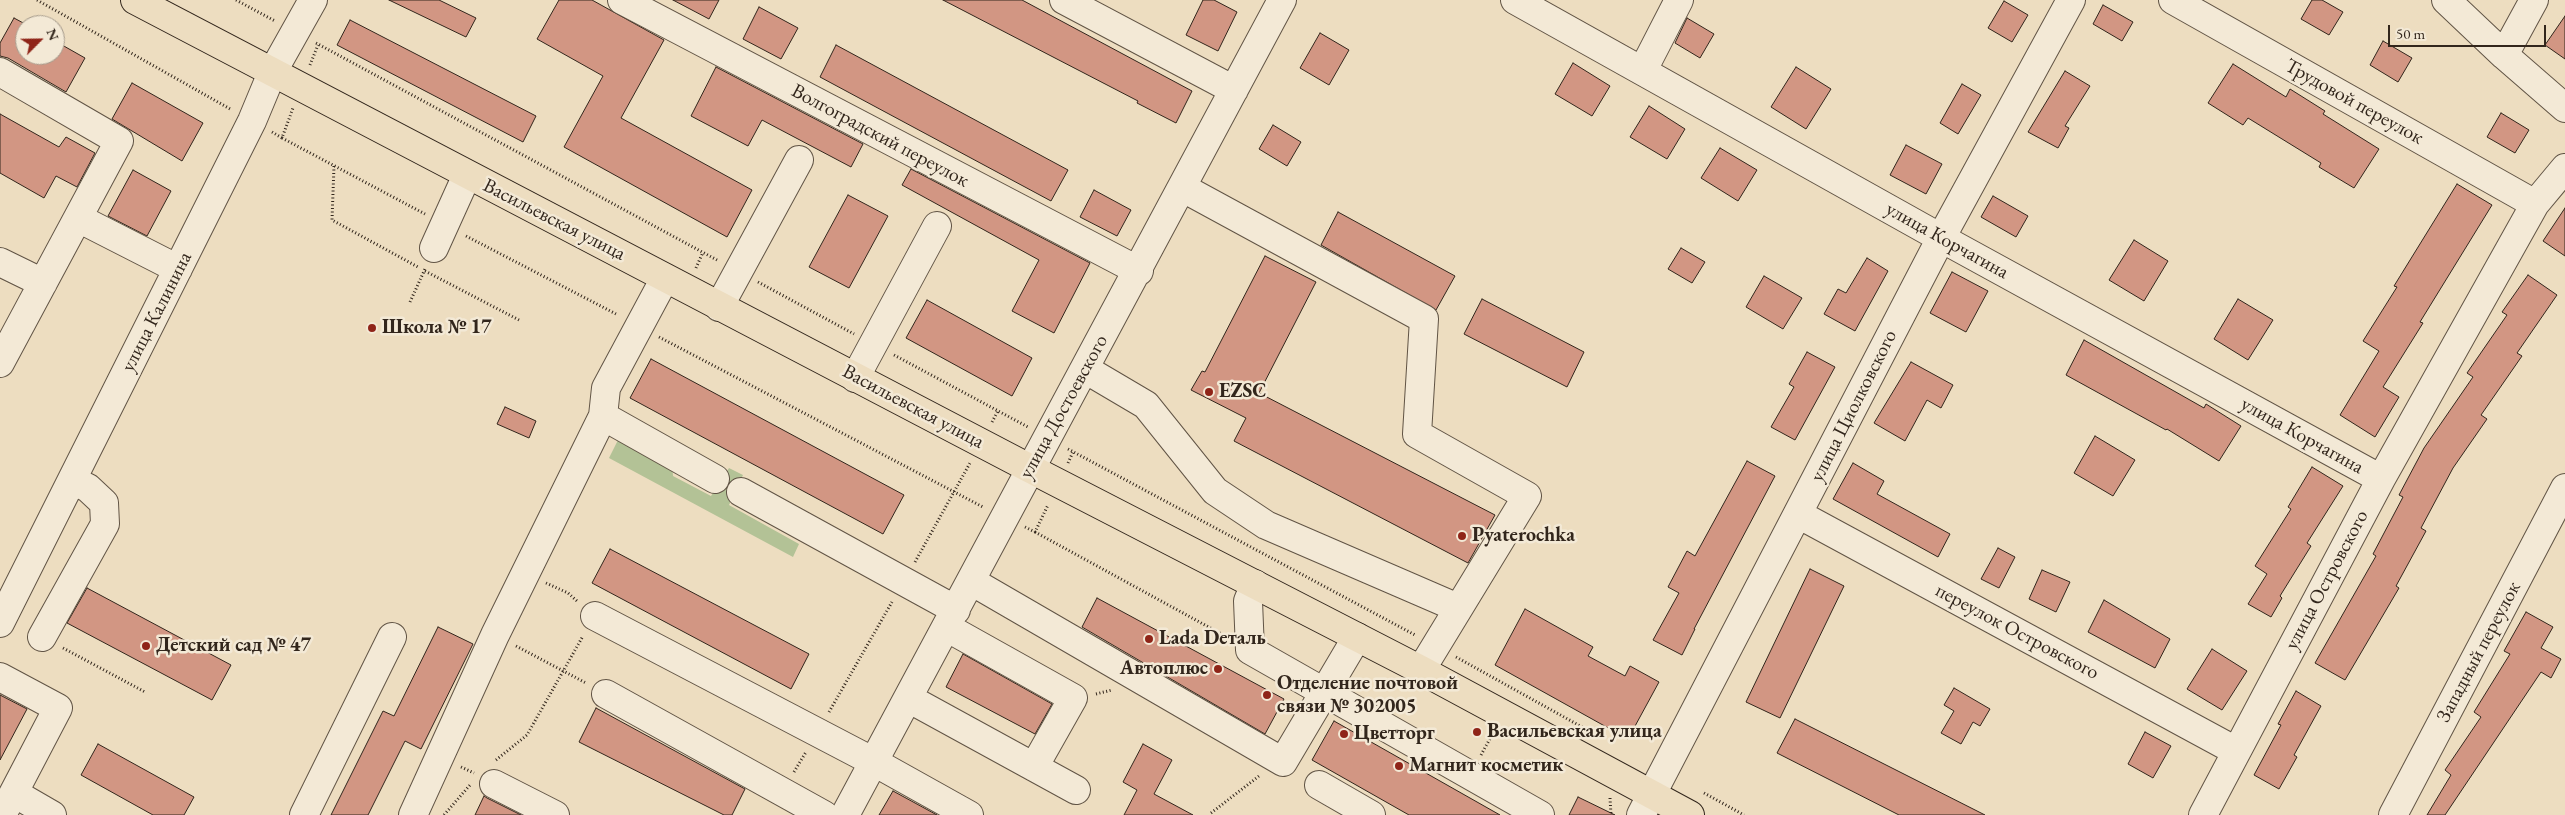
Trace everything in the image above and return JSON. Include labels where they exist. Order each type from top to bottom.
[{"type":"main road","name":"Васильевская улица","points":[[135,0],[855,378],[1421,670],[1647,805],[1693,802]]},
{"type":"street","name":"улица Калинина","points":[[0,623],[252,121],[272,73],[307,38],[313,0]]},
{"type":"street","name":"Волгоградский переулок","points":[[622,0],[1139,271]]},
{"type":"street","points":[[1064,0],[1234,90]]},
{"type":"street","name":"улица Достоевского","points":[[845,815],[971,581],[1029,468],[1139,271],[1282,0]]},
{"type":"street","points":[[1643,70],[1679,0]]},
{"type":"street","name":"улица Циолковского","points":[[1647,805],[1941,238],[2071,0]]},
{"type":"street","name":"Трудовой переулок","points":[[2173,0],[2535,204]]},
{"type":"street","points":[[2446,0],[2504,55],[2565,108]]},
{"type":"street","points":[[2504,55],[2534,0]]},
{"type":"street","name":"улица Корчагина","points":[[1531,4],[1643,70],[1941,238],[2381,479]]},
{"type":"street","points":[[0,72],[119,141],[0,364]]},
{"type":"street","points":[[719,307],[799,160]]},
{"type":"street","name":"улица Островского","points":[[2203,815],[2381,479],[2535,204],[2565,168]]},
{"type":"street","points":[[434,248],[467,175]]},
{"type":"street","points":[[1183,188],[1424,319],[1417,434],[1527,496],[1421,670]]},
{"type":"street","points":[[78,218],[178,268]]},
{"type":"street","points":[[855,378],[937,226]]},
{"type":"street","points":[[0,262],[43,283]]},
{"type":"street","points":[[413,815],[525,573],[603,416],[606,388],[665,278]]},
{"type":"street","points":[[1085,369],[1146,405],[1214,491],[1266,525],[1458,608]]},
{"type":"street","points":[[603,416],[715,479]]},
{"type":"street","points":[[42,637],[105,524],[104,503],[88,488],[72,480]]},
{"type":"street","name":"Западный переулок","points":[[2394,815],[2565,488]]},
{"type":"street","points":[[741,492],[904,581],[951,618],[1074,698],[1034,767]]},
{"type":"street","name":"переулок Островского","points":[[1798,514],[2236,751]]},
{"type":"street","points":[[971,581],[1283,762],[1357,637]]},
{"type":"street","points":[[1255,584],[1248,602],[1250,650],[1323,694],[1540,815]]},
{"type":"street","points":[[595,616],[874,762],[969,815]]},
{"type":"street","points":[[304,815],[392,637]]},
{"type":"street","points":[[0,677],[58,708],[8,804],[52,815]]},
{"type":"street","points":[[606,694],[824,815]]},
{"type":"street","points":[[908,698],[1076,790]]},
{"type":"street","points":[[488,774],[555,815]]},
{"type":"street","points":[[1319,785],[1372,815]]},
{"type":"path","points":[[38,0],[334,166],[519,320]]},
{"type":"path","points":[[236,0],[1436,646],[1587,730]]},
{"type":"path","points":[[282,138],[300,88],[307,38]]},
{"type":"path","points":[[334,166],[332,220],[434,248],[639,326],[954,492],[1035,532],[1250,650]]},
{"type":"path","points":[[410,302],[434,248]]},
{"type":"path","points":[[783,792],[904,581],[998,411]]},
{"type":"path","points":[[1035,532],[1073,452]]},
{"type":"path","points":[[444,815],[527,735],[595,616],[568,593],[525,573]]},
{"type":"path","points":[[496,635],[606,694]]},
{"type":"path","points":[[42,637],[145,692]]},
{"type":"path","points":[[1480,756],[1495,730]]},
{"type":"path","points":[[440,756],[488,774]]},
{"type":"path","points":[[1211,813],[1250,781],[1283,762]]},
{"type":"path","points":[[1693,802],[1744,815]]},
{"type":"green space","points":[[621,434],[672,463],[673,476],[711,496],[729,468],[743,475],[729,505],[799,544],[793,557],[609,458]]},
{"type":"building","points":[[389,0],[439,0],[476,18],[466,37]]},
{"type":"building","points":[[559,0],[592,0],[664,40],[621,118],[752,190],[727,237],[564,147],[603,76],[537,39]]},
{"type":"building","points":[[673,0],[719,0],[709,19]]},
{"type":"building","points":[[943,0],[1022,0],[1192,91],[1176,123],[1137,103],[1138,101]]},
{"type":"building","points":[[1203,0],[1214,0],[1237,12],[1218,51],[1186,35]]},
{"type":"building","points":[[2312,0],[2322,0],[2343,12],[2329,35],[2301,19]]},
{"type":"building","points":[[2004,1],[2028,15],[2012,42],[1988,28]]},
{"type":"building","points":[[2103,5],[2133,22],[2122,41],[2093,24]]},
{"type":"building","points":[[759,7],[798,28],[781,59],[743,39]]},
{"type":"building","points":[[2565,16],[2565,59],[2545,45]]},
{"type":"building","points":[[1687,18],[1714,34],[1700,58],[1675,43]]},
{"type":"building","points":[[15,19],[15,62],[0,56],[0,43]]},
{"type":"building","points":[[350,20],[536,116],[523,142],[337,45]]},
{"type":"building","points":[[1320,33],[1349,50],[1329,85],[1300,68]]},
{"type":"building","points":[[2383,41],[2412,58],[2398,82],[2370,65]]},
{"type":"building","points":[[836,45],[1068,170],[1051,201],[820,77]]},
{"type":"building","points":[[65,47],[85,58],[66,92],[20,65],[65,65]]},
{"type":"building","points":[[1573,63],[1610,86],[1592,116],[1555,94]]},
{"type":"building","points":[[2233,64],[2286,97],[2290,89],[2325,111],[2323,114],[2379,149],[2354,188],[2319,167],[2321,163],[2248,118],[2243,125],[2208,103]]},
{"type":"building","points":[[716,67],[863,144],[851,167],[762,120],[748,146],[691,116]]},
{"type":"building","points":[[1796,67],[1831,89],[1806,129],[1771,107]]},
{"type":"building","points":[[2065,71],[2090,86],[2065,126],[2069,128],[2058,148],[2028,132]]},
{"type":"building","points":[[132,83],[203,123],[182,161],[112,119]]},
{"type":"building","points":[[1962,84],[1981,95],[1958,134],[1940,123]]},
{"type":"building","points":[[1649,106],[1685,129],[1667,159],[1630,137]]},
{"type":"building","points":[[2501,113],[2529,130],[2515,153],[2487,137]]},
{"type":"building","points":[[0,114],[59,147],[66,137],[95,153],[77,187],[56,176],[44,198],[0,173]]},
{"type":"building","points":[[1273,125],[1301,142],[1287,166],[1259,149]]},
{"type":"building","points":[[1906,145],[1942,164],[1926,194],[1890,175]]},
{"type":"building","points":[[1720,148],[1757,170],[1738,201],[1701,178]]},
{"type":"building","points":[[911,169],[1090,263],[1054,333],[1012,311],[1039,260],[902,185]]},
{"type":"building","points":[[133,170],[171,191],[147,236],[108,216]]},
{"type":"building","points":[[2457,184],[2492,205],[2420,322],[2423,323],[2383,387],[2399,397],[2375,437],[2340,415],[2379,351],[2363,341],[2397,287],[2394,286]]},
{"type":"building","points":[[1094,190],[1131,210],[1117,236],[1080,217]]},
{"type":"building","points":[[848,195],[888,216],[849,288],[809,267]]},
{"type":"building","points":[[1993,196],[2028,216],[2016,237],[1981,217]]},
{"type":"building","points":[[2565,208],[2565,256],[2543,241]]},
{"type":"building","points":[[1338,212],[1455,276],[1436,310],[1321,245]]},
{"type":"building","points":[[2134,240],[2168,261],[2144,301],[2109,280]]},
{"type":"building","points":[[1681,248],[1705,262],[1692,283],[1668,269]]},
{"type":"building","points":[[1265,256],[1316,282],[1259,393],[1495,515],[1468,563],[1234,441],[1246,418],[1191,390],[1202,371],[1205,372]]},
{"type":"building","points":[[1867,258],[1888,271],[1855,331],[1824,314],[1838,289],[1846,293]]},
{"type":"building","points":[[1952,272],[1988,291],[1966,332],[1930,313]]},
{"type":"building","points":[[2528,275],[2557,295],[2517,353],[2522,356],[2481,415],[2487,419],[2453,468],[2421,528],[2426,531],[2396,586],[2399,588],[2345,680],[2315,663],[2376,556],[2373,554],[2403,497],[2399,495],[2424,448],[2473,377],[2467,373],[2507,315],[2502,312]]},
{"type":"building","points":[[1764,276],[1802,298],[1783,329],[1746,307]]},
{"type":"building","points":[[1482,299],[1584,352],[1567,387],[1464,334]]},
{"type":"building","points":[[2238,299],[2273,320],[2248,360],[2214,339]]},
{"type":"building","points":[[927,300],[1032,358],[1012,396],[906,338]]},
{"type":"building","points":[[2084,340],[2204,408],[2206,404],[2241,426],[2219,461],[2167,429],[2066,375]]},
{"type":"building","points":[[1807,352],[1835,367],[1795,440],[1771,427],[1794,387],[1789,384]]},
{"type":"building","points":[[651,359],[904,495],[883,534],[630,398]]},
{"type":"building","points":[[1911,362],[1953,385],[1941,408],[1927,400],[1905,441],[1874,423]]},
{"type":"building","points":[[505,407],[536,421],[529,438],[497,424]]},
{"type":"building","points":[[2095,436],[2135,460],[2113,496],[2074,473]]},
{"type":"building","points":[[1747,461],[1775,476],[1682,655],[1653,640],[1679,593],[1668,587],[1687,551],[1695,556]]},
{"type":"building","points":[[1853,463],[1884,481],[1877,494],[1950,534],[1938,557],[1833,499]]},
{"type":"building","points":[[2312,467],[2343,486],[2307,543],[2311,546],[2280,596],[2282,598],[2271,617],[2248,604],[2267,574],[2255,566],[2291,509],[2288,507]]},
{"type":"building","points":[[1998,548],[2015,557],[1999,588],[1981,579]]},
{"type":"building","points":[[610,549],[809,654],[791,689],[592,583]]},
{"type":"building","points":[[1810,569],[1844,586],[1780,718],[1746,702]]},
{"type":"building","points":[[2042,570],[2070,582],[2056,612],[2029,599]]},
{"type":"building","points":[[87,588],[231,665],[212,700],[67,623]]},
{"type":"building","points":[[1097,598],[1284,699],[1265,734],[1082,627]]},
{"type":"building","points":[[2104,600],[2170,639],[2155,668],[2088,632]]},
{"type":"building","points":[[1525,609],[1593,647],[1588,656],[1625,676],[1630,666],[1659,682],[1628,739],[1495,665]]},
{"type":"building","points":[[2526,612],[2553,627],[2541,648],[2561,659],[2551,678],[2541,672],[2445,815],[2427,815],[2451,775],[2445,770],[2481,717],[2474,712],[2510,654],[2504,651]]},
{"type":"building","points":[[438,627],[473,644],[421,749],[405,741],[368,815],[331,815],[383,711],[394,716]]},
{"type":"building","points":[[2212,649],[2247,671],[2222,710],[2187,689]]},
{"type":"building","points":[[963,654],[1052,704],[1035,734],[946,687]]},
{"type":"building","points":[[1954,688],[1990,709],[1980,726],[1973,722],[1961,744],[1941,733],[1954,711],[1944,705]]},
{"type":"building","points":[[2296,691],[2321,706],[2294,755],[2297,757],[2279,789],[2254,775],[2281,725],[2278,724]]},
{"type":"building","points":[[0,695],[27,709],[0,760]]},
{"type":"building","points":[[596,708],[745,789],[732,815],[724,815],[579,742]]},
{"type":"building","points":[[1795,719],[1985,815],[1899,815],[1777,753]]},
{"type":"building","points":[[1334,721],[1500,815],[1409,815],[1312,760]]},
{"type":"building","points":[[2145,732],[2171,746],[2153,778],[2128,764]]},
{"type":"building","points":[[98,744],[194,797],[184,815],[153,815],[81,775]]},
{"type":"building","points":[[1143,744],[1172,760],[1154,794],[1193,815],[1124,815],[1137,790],[1123,782]]},
{"type":"building","points":[[893,791],[937,815],[879,815]]},
{"type":"building","points":[[484,796],[487,798],[521,815],[475,815]]},
{"type":"building","points":[[1578,797],[1615,815],[1569,815]]},
{"type":"place","name":"Школа № 17","points":[[372,328]]},
{"type":"place","name":"EZSC","points":[[1209,392]]},
{"type":"place","name":"Pyaterochka","points":[[1462,536]]},
{"type":"place","name":"Lada Dеталь","points":[[1149,639]]},
{"type":"place","name":"Детский сад № 47","points":[[146,646]]},
{"type":"place","name":"Автоплюс","points":[[1218,669]]},
{"type":"place","name":"Отделение почтовой связи № 302005","points":[[1267,695]]},
{"type":"place","name":"Васильевская улица","points":[[1477,732]]},
{"type":"place","name":"Цветторг","points":[[1344,734]]},
{"type":"place","name":"Магнит косметик","points":[[1399,766]]}]
